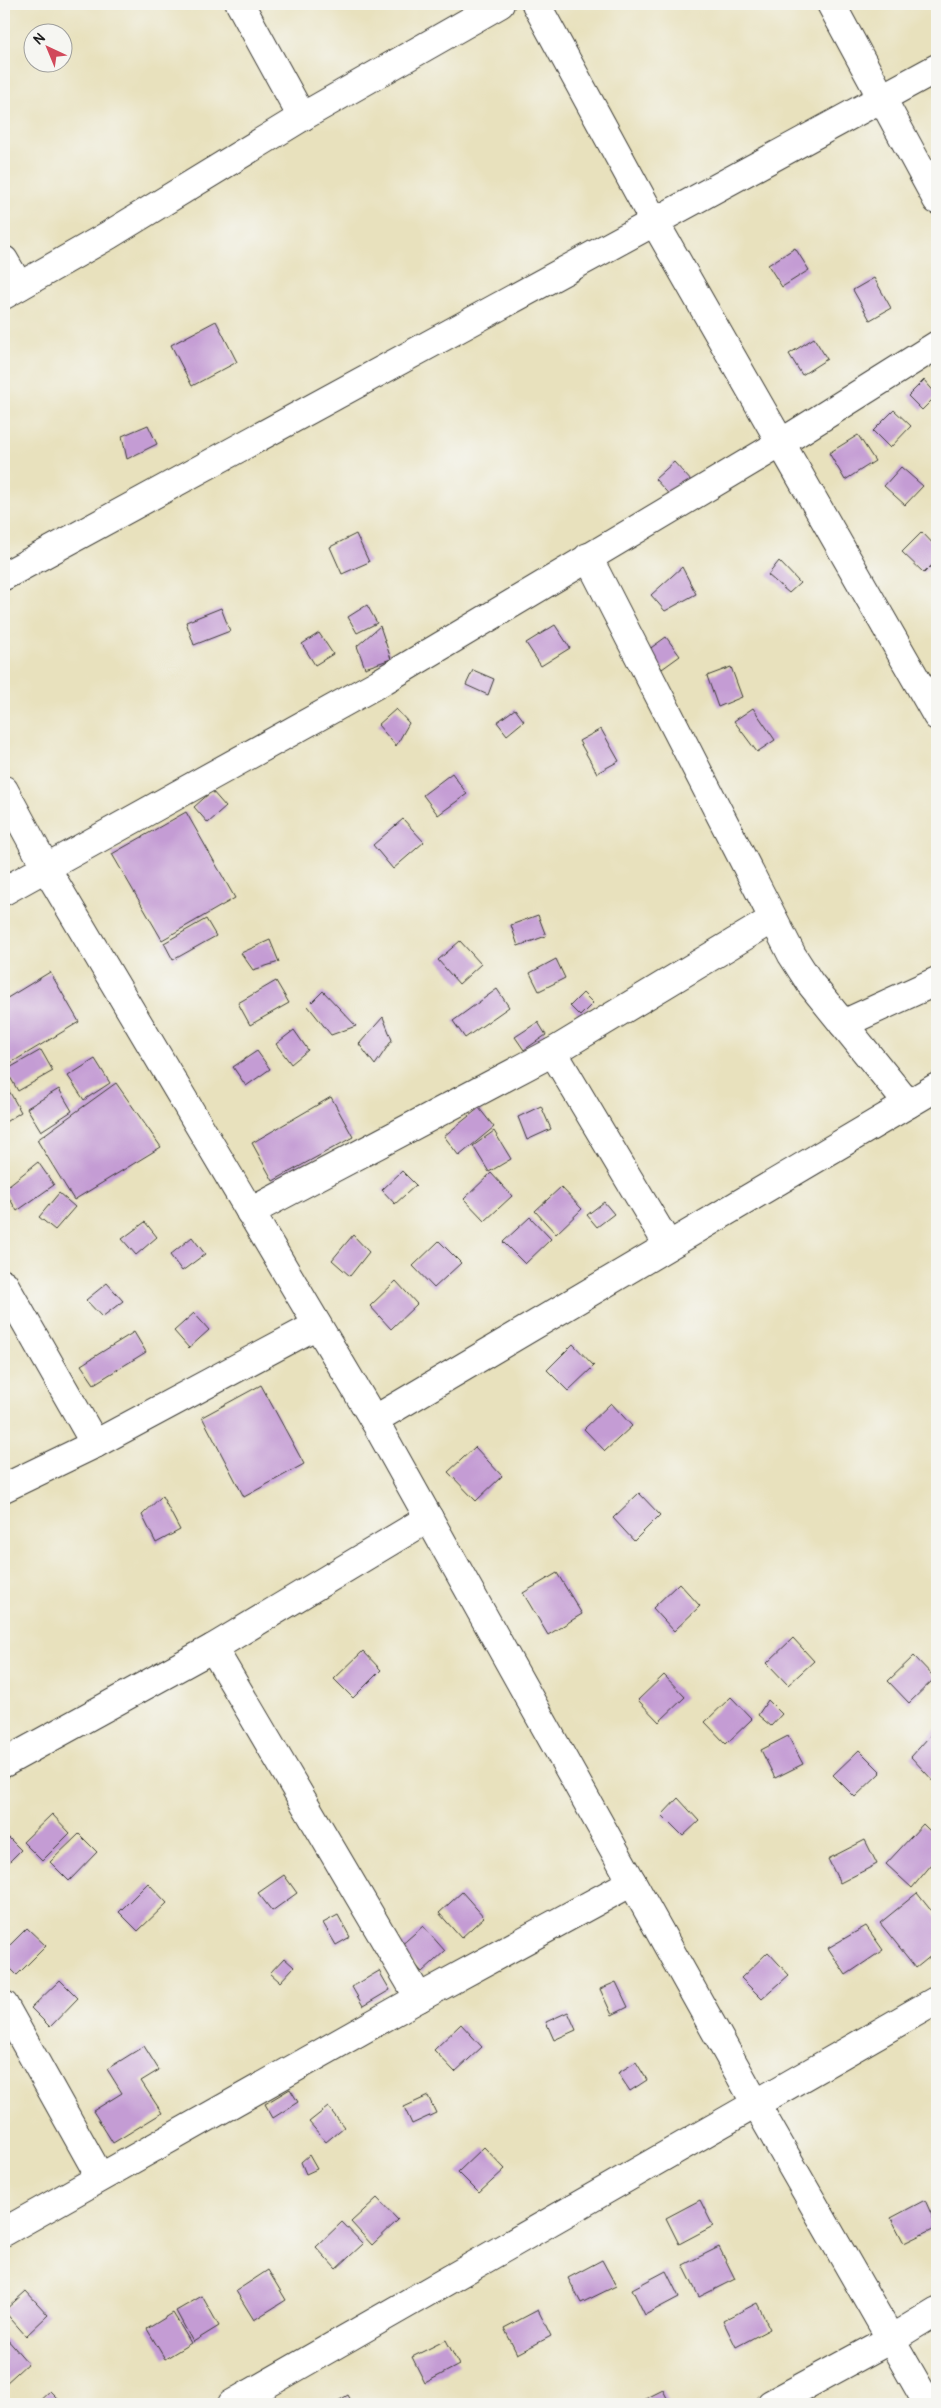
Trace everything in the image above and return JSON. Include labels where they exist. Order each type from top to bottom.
[{"type":"street","points":[[240,4],[302,117]]},
{"type":"street","points":[[4,260],[12,290],[109,235],[302,117],[500,4]]},
{"type":"street","points":[[536,4],[654,221],[937,716]]},
{"type":"street","points":[[831,4],[884,97],[937,200]]},
{"type":"street","points":[[4,576],[937,68]]},
{"type":"street","points":[[4,890],[379,683],[781,443],[937,345]]},
{"type":"street","points":[[588,557],[773,919],[810,983],[908,1104]]},
{"type":"street","points":[[4,790],[46,868],[374,1420],[756,2104],[928,2404]]},
{"type":"street","points":[[250,1212],[553,1052],[773,919]]},
{"type":"street","points":[[843,1024],[937,981]]},
{"type":"street","points":[[553,1052],[668,1245]]},
{"type":"street","points":[[374,1420],[937,1087]]},
{"type":"street","points":[[4,1284],[95,1444]]},
{"type":"street","points":[[4,1488],[95,1444],[317,1325]]},
{"type":"street","points":[[4,1763],[213,1648],[430,1518]]},
{"type":"street","points":[[213,1648],[419,1998]]},
{"type":"street","points":[[4,2232],[419,1998],[632,1882]]},
{"type":"street","points":[[232,2404],[937,2000]]},
{"type":"street","points":[[4,2005],[100,2177]]},
{"type":"street","points":[[771,2404],[891,2339],[937,2311]]},
{"type":"building","points":[[795,248],[809,270],[782,287],[768,265]]},
{"type":"building","points":[[874,278],[891,308],[870,320],[853,290]]},
{"type":"building","points":[[216,321],[237,362],[192,386],[171,345]]},
{"type":"building","points":[[814,338],[827,359],[802,375],[789,354]]},
{"type":"building","points":[[924,380],[937,395],[922,410],[908,396]]},
{"type":"building","points":[[894,410],[911,426],[890,448],[873,431]]},
{"type":"building","points":[[148,425],[157,444],[127,459],[122,436]]},
{"type":"building","points":[[858,435],[875,461],[845,480],[829,453]]},
{"type":"building","points":[[674,462],[693,483],[674,500],[655,479]]},
{"type":"building","points":[[901,467],[923,486],[905,505],[884,486]]},
{"type":"building","points":[[922,532],[937,548],[937,560],[924,573],[902,552]]},
{"type":"building","points":[[356,534],[369,562],[342,574],[330,547]]},
{"type":"building","points":[[779,561],[800,583],[789,593],[768,575]]},
{"type":"building","points":[[682,567],[696,594],[665,611],[651,595]]},
{"type":"building","points":[[367,605],[377,623],[357,633],[348,617]]},
{"type":"building","points":[[221,608],[230,631],[194,645],[186,622]]},
{"type":"building","points":[[555,625],[570,648],[541,666],[526,643]]},
{"type":"building","points":[[380,626],[391,659],[365,668],[357,646]]},
{"type":"building","points":[[319,633],[333,654],[315,665],[302,644]]},
{"type":"building","points":[[666,637],[680,656],[662,669],[648,650]]},
{"type":"building","points":[[731,667],[742,697],[718,707],[707,676]]},
{"type":"building","points":[[473,670],[494,679],[488,695],[466,685]]},
{"type":"building","points":[[753,708],[775,740],[757,752],[734,721]]},
{"type":"building","points":[[396,709],[409,723],[396,746],[378,725]]},
{"type":"building","points":[[515,709],[524,721],[507,735],[497,722]]},
{"type":"building","points":[[601,729],[619,761],[597,773],[579,741]]},
{"type":"building","points":[[452,773],[467,794],[438,815],[423,795]]},
{"type":"building","points":[[212,791],[226,807],[208,823],[194,807]]},
{"type":"building","points":[[186,812],[235,898],[162,940],[112,854]]},
{"type":"building","points":[[403,819],[424,842],[393,869],[373,845]]},
{"type":"building","points":[[538,915],[546,936],[518,946],[511,925]]},
{"type":"building","points":[[206,919],[216,936],[173,960],[164,943]]},
{"type":"building","points":[[270,940],[279,962],[253,970],[241,953]]},
{"type":"building","points":[[460,941],[481,964],[459,984],[438,960]]},
{"type":"building","points":[[556,959],[565,978],[539,991],[530,973]]},
{"type":"building","points":[[50,972],[79,1022],[4,1067],[4,1000]]},
{"type":"building","points":[[276,981],[289,1003],[250,1025],[238,1003]]},
{"type":"building","points":[[497,989],[509,1007],[465,1038],[453,1021]]},
{"type":"building","points":[[323,991],[356,1026],[331,1035],[308,1006]]},
{"type":"building","points":[[583,993],[593,1003],[580,1016],[570,1006]]},
{"type":"building","points":[[383,1017],[392,1040],[375,1065],[359,1044]]},
{"type":"building","points":[[538,1022],[546,1035],[524,1050],[515,1037]]},
{"type":"building","points":[[294,1030],[308,1050],[291,1064],[276,1044]]},
{"type":"building","points":[[41,1050],[53,1071],[18,1091],[6,1070]]},
{"type":"building","points":[[257,1051],[270,1069],[246,1086],[233,1067]]},
{"type":"building","points":[[95,1059],[110,1083],[84,1100],[68,1076]]},
{"type":"building","points":[[116,1083],[161,1147],[74,1200],[37,1140]]},
{"type":"building","points":[[8,1089],[21,1112],[4,1123],[4,1092]]},
{"type":"building","points":[[59,1089],[72,1111],[41,1131],[27,1108]]},
{"type":"building","points":[[331,1097],[353,1137],[273,1181],[252,1143]]},
{"type":"building","points":[[541,1106],[551,1129],[527,1140],[518,1117]]},
{"type":"building","points":[[479,1108],[494,1127],[459,1156],[444,1136]]},
{"type":"building","points":[[494,1131],[511,1159],[489,1172],[473,1146]]},
{"type":"building","points":[[38,1162],[54,1185],[17,1211],[4,1189]]},
{"type":"building","points":[[402,1171],[416,1185],[395,1204],[382,1190]]},
{"type":"building","points":[[491,1173],[512,1196],[485,1221],[464,1199]]},
{"type":"building","points":[[561,1187],[582,1209],[556,1234],[535,1211]]},
{"type":"building","points":[[59,1193],[75,1207],[55,1230],[39,1217]]},
{"type":"building","points":[[604,1202],[614,1214],[597,1227],[587,1215]]},
{"type":"building","points":[[530,1217],[551,1239],[525,1264],[503,1242]]},
{"type":"building","points":[[145,1222],[157,1237],[136,1255],[122,1239]]},
{"type":"building","points":[[353,1235],[369,1252],[350,1276],[332,1260]]},
{"type":"building","points":[[192,1237],[205,1254],[182,1271],[170,1255]]},
{"type":"building","points":[[439,1241],[461,1263],[434,1288],[413,1266]]},
{"type":"building","points":[[396,1281],[417,1304],[391,1329],[370,1306]]},
{"type":"building","points":[[107,1283],[123,1301],[102,1317],[86,1300]]},
{"type":"building","points":[[194,1313],[209,1330],[189,1348],[174,1331]]},
{"type":"building","points":[[134,1332],[146,1352],[94,1384],[81,1365]]},
{"type":"building","points":[[573,1344],[594,1366],[568,1391],[547,1370]]},
{"type":"building","points":[[261,1385],[304,1464],[244,1497],[202,1417]]},
{"type":"building","points":[[611,1403],[632,1426],[605,1451],[584,1429]]},
{"type":"building","points":[[475,1447],[502,1476],[476,1501],[448,1472]]},
{"type":"building","points":[[639,1493],[660,1515],[634,1541],[613,1518]]},
{"type":"building","points":[[162,1496],[180,1530],[156,1543],[142,1515]]},
{"type":"building","points":[[557,1573],[582,1614],[548,1635],[523,1593]]},
{"type":"building","points":[[679,1583],[700,1606],[674,1631],[653,1608]]},
{"type":"building","points":[[793,1638],[814,1661],[788,1685],[767,1663]]},
{"type":"building","points":[[363,1651],[381,1670],[353,1698],[334,1679]]},
{"type":"building","points":[[914,1656],[935,1678],[909,1703],[888,1681]]},
{"type":"building","points":[[664,1675],[685,1697],[659,1722],[638,1700]]},
{"type":"building","points":[[731,1697],[752,1719],[726,1744],[705,1722]]},
{"type":"building","points":[[768,1700],[782,1714],[771,1726],[758,1715]]},
{"type":"building","points":[[937,1730],[937,1785],[911,1757]]},
{"type":"building","points":[[788,1736],[803,1764],[775,1778],[761,1750]]},
{"type":"building","points":[[859,1750],[881,1772],[855,1797],[833,1775]]},
{"type":"building","points":[[678,1798],[699,1821],[683,1836],[662,1815]]},
{"type":"building","points":[[52,1814],[70,1833],[42,1861],[23,1842]]},
{"type":"building","points":[[923,1824],[937,1838],[937,1858],[912,1888],[886,1864]]},
{"type":"building","points":[[4,1833],[21,1850],[4,1867]]},
{"type":"building","points":[[79,1834],[97,1852],[69,1881],[50,1862]]},
{"type":"building","points":[[865,1840],[877,1864],[840,1883],[828,1859]]},
{"type":"building","points":[[284,1875],[297,1893],[272,1911],[258,1893]]},
{"type":"building","points":[[148,1883],[167,1903],[138,1931],[119,1912]]},
{"type":"building","points":[[462,1892],[484,1917],[461,1938],[439,1913]]},
{"type":"building","points":[[917,1893],[937,1918],[937,1951],[916,1968],[880,1923]]},
{"type":"building","points":[[338,1915],[350,1937],[336,1945],[323,1923]]},
{"type":"building","points":[[423,1926],[445,1951],[422,1972],[399,1947]]},
{"type":"building","points":[[866,1926],[883,1950],[846,1975],[828,1948]]},
{"type":"building","points":[[27,1928],[46,1946],[17,1975],[4,1962],[4,1951]]},
{"type":"building","points":[[768,1952],[789,1975],[762,1999],[741,1978]]},
{"type":"building","points":[[284,1958],[294,1967],[280,1982],[270,1973]]},
{"type":"building","points":[[379,1971],[390,1990],[363,2006],[352,1987]]},
{"type":"building","points":[[60,1980],[78,1998],[50,2027],[31,2008]]},
{"type":"building","points":[[616,1982],[628,2007],[612,2015],[600,1989]]},
{"type":"building","points":[[568,2012],[576,2030],[554,2040],[546,2022]]},
{"type":"building","points":[[461,2024],[482,2047],[455,2072],[434,2050]]},
{"type":"building","points":[[144,2046],[159,2070],[141,2081],[162,2113],[113,2143],[93,2111],[122,2093],[107,2069]]},
{"type":"building","points":[[636,2062],[647,2080],[630,2091],[618,2073]]},
{"type":"building","points":[[290,2089],[298,2102],[273,2118],[265,2104]]},
{"type":"building","points":[[428,2096],[436,2113],[412,2124],[404,2107]]},
{"type":"building","points":[[328,2107],[344,2127],[326,2142],[309,2122]]},
{"type":"building","points":[[484,2147],[505,2169],[479,2193],[458,2172]]},
{"type":"building","points":[[309,2155],[317,2169],[306,2174],[301,2162]]},
{"type":"building","points":[[377,2198],[398,2220],[372,2245],[351,2222]]},
{"type":"building","points":[[700,2200],[713,2226],[679,2244],[666,2218]]},
{"type":"building","points":[[925,2200],[937,2227],[904,2243],[891,2218]]},
{"type":"building","points":[[342,2222],[363,2244],[336,2269],[316,2247]]},
{"type":"building","points":[[719,2247],[735,2279],[699,2297],[683,2265]]},
{"type":"building","points":[[602,2260],[616,2286],[581,2303],[568,2278]]},
{"type":"building","points":[[268,2270],[286,2300],[254,2320],[236,2291]]},
{"type":"building","points":[[666,2271],[679,2297],[645,2315],[632,2289]]},
{"type":"building","points":[[26,2291],[48,2315],[26,2336],[4,2311]]},
{"type":"building","points":[[202,2296],[219,2326],[193,2342],[176,2311]]},
{"type":"building","points":[[757,2303],[770,2329],[736,2347],[723,2321]]},
{"type":"building","points":[[538,2310],[551,2336],[517,2354],[504,2328]]},
{"type":"building","points":[[173,2313],[191,2343],[165,2359],[147,2329]]},
{"type":"building","points":[[6,2338],[28,2363],[5,2384],[4,2340]]},
{"type":"building","points":[[446,2340],[459,2365],[425,2383],[412,2357]]},
{"type":"building","points":[[663,2390],[670,2404],[635,2404]]},
{"type":"building","points":[[50,2391],[63,2404],[36,2404]]},
{"type":"building","points":[[348,2395],[353,2404],[333,2404]]}]
